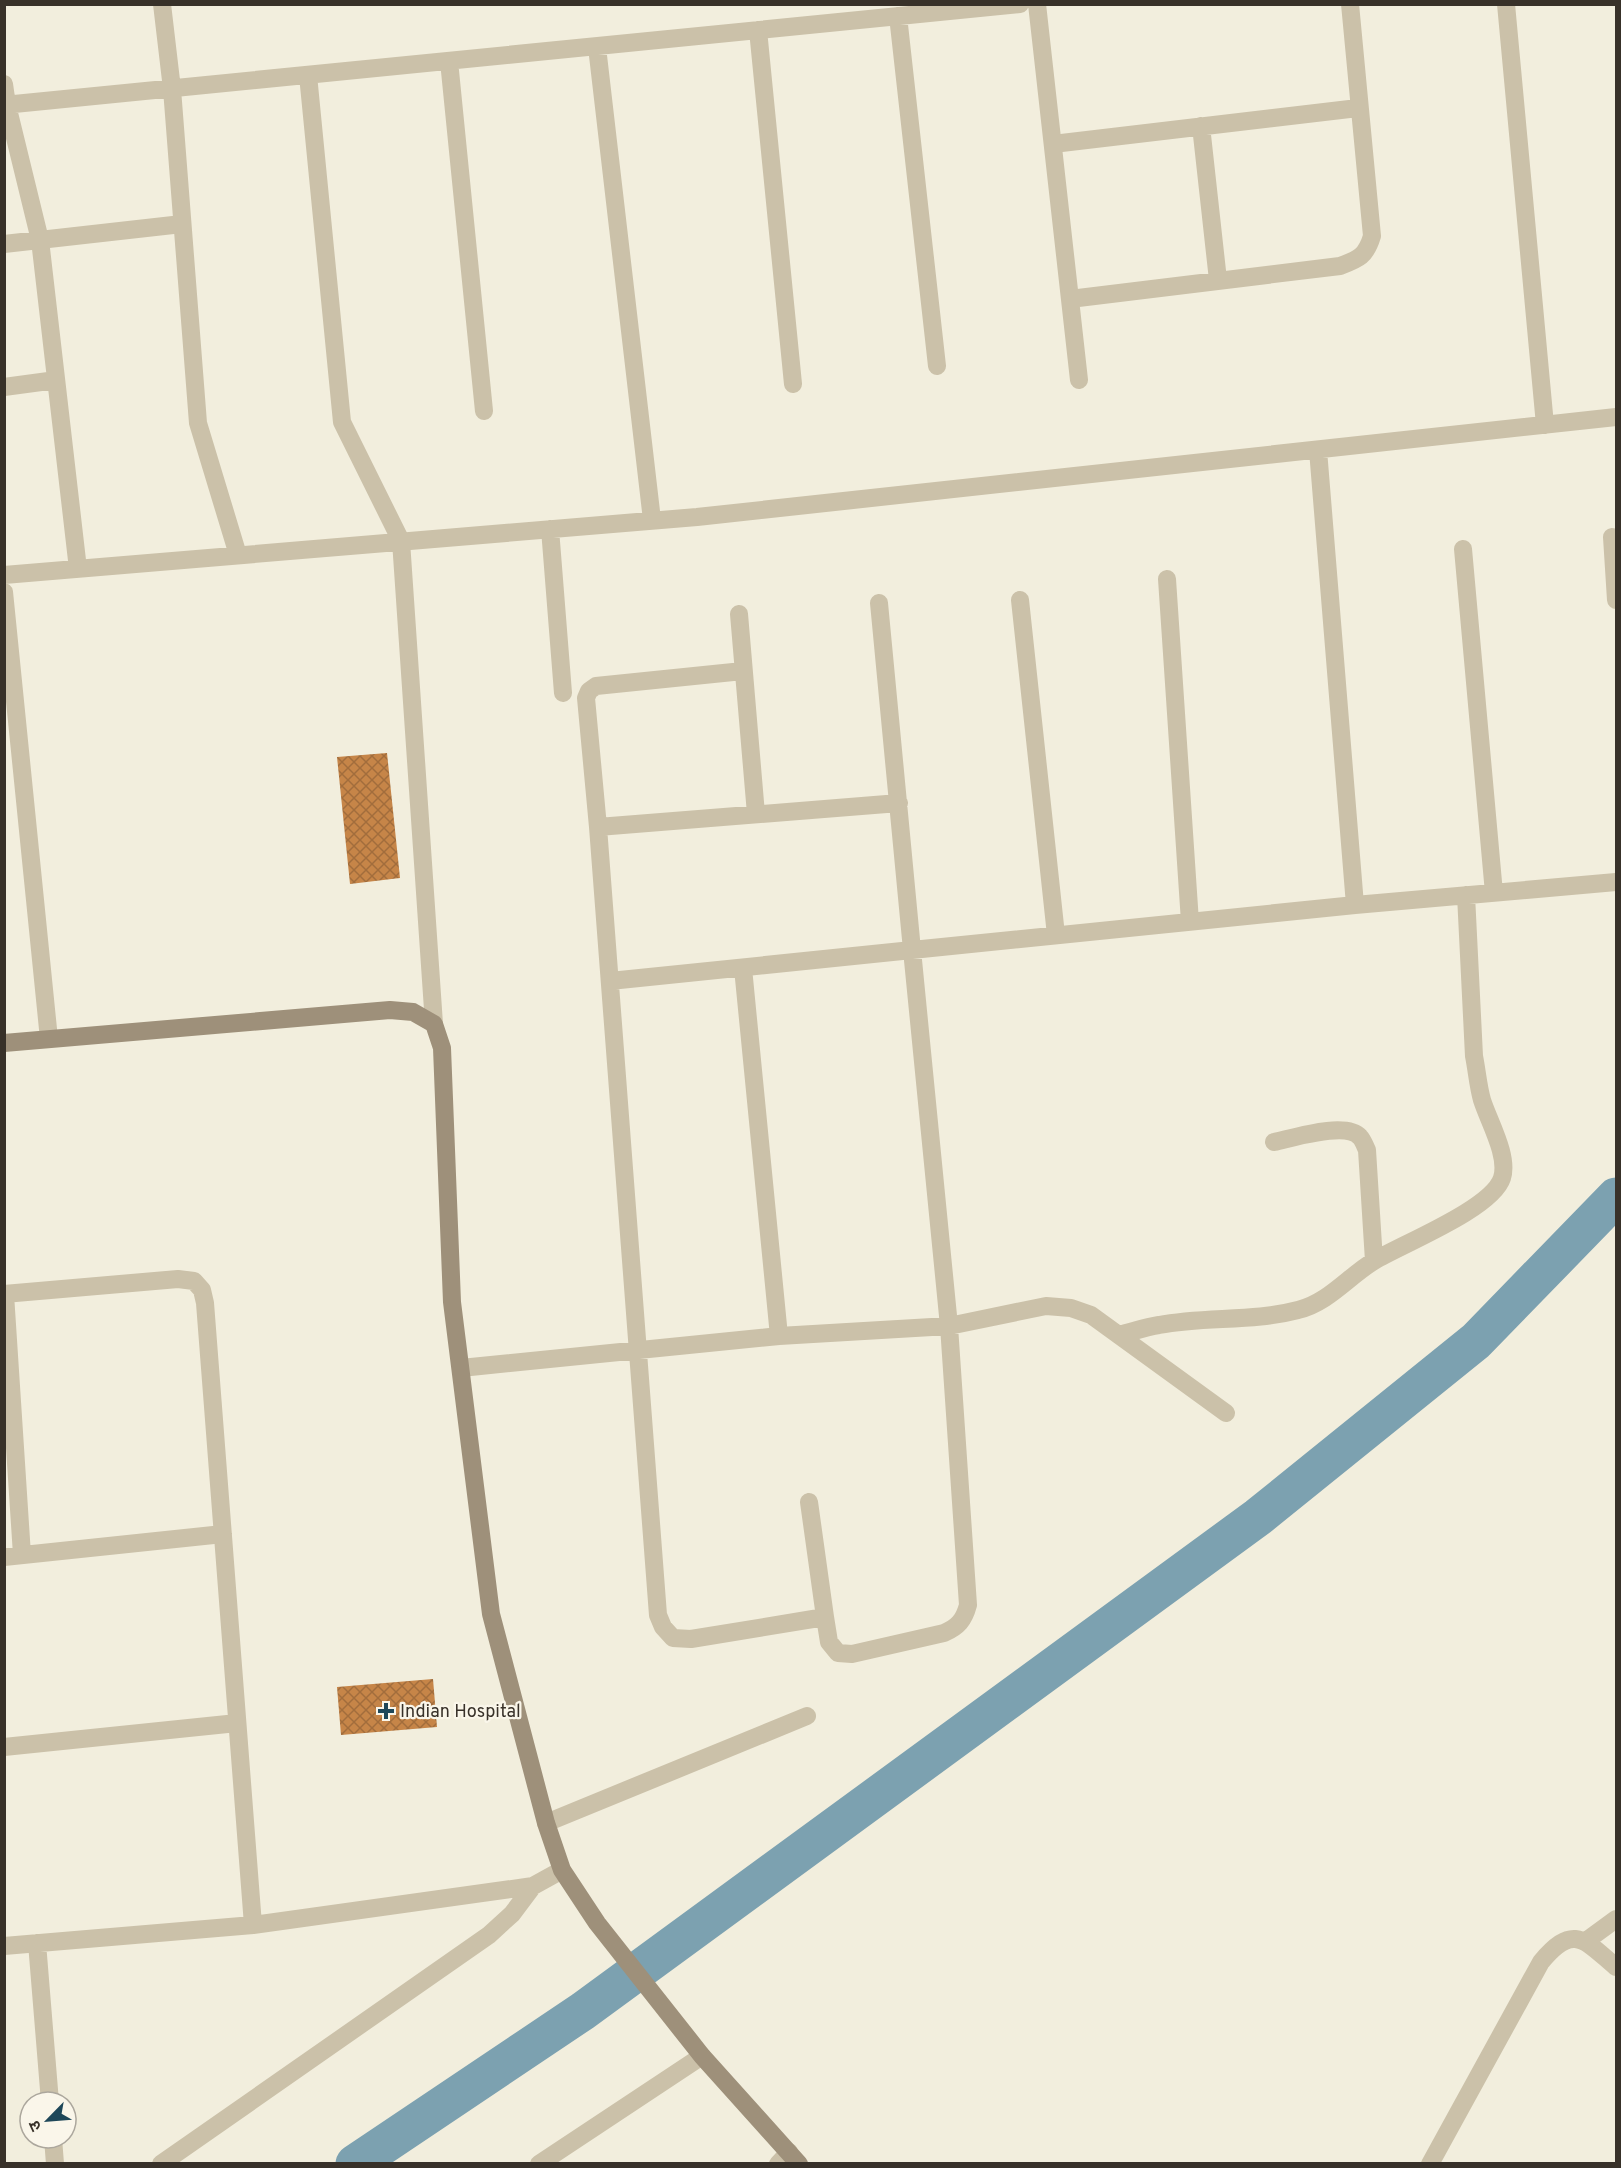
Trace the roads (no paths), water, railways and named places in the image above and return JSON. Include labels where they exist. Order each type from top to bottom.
[{"type":"street","points":[[162,4],[172,89],[198,423],[238,555]]},
{"type":"street","points":[[6,105],[1020,4]]},
{"type":"street","points":[[1037,4],[1079,380]]},
{"type":"street","points":[[1070,298],[1340,266],[1358,259],[1368,249],[1372,236],[1350,4]]},
{"type":"street","points":[[1506,4],[1545,425]]},
{"type":"street","points":[[898,16],[937,366]]},
{"type":"street","points":[[758,30],[793,384]]},
{"type":"street","points":[[597,47],[652,520]]},
{"type":"street","points":[[449,61],[484,411]]},
{"type":"street","points":[[308,75],[342,422],[401,542],[434,1024],[442,1048],[452,1302],[491,1614],[546,1823],[562,1870],[597,1923],[650,1992],[788,2160]]},
{"type":"street","points":[[4,84],[6,105],[40,240],[78,569]]},
{"type":"street","points":[[1053,144],[1359,108]]},
{"type":"street","points":[[1201,126],[1218,280]]},
{"type":"street","points":[[4,244],[182,224]]},
{"type":"street","points":[[4,387],[56,380]]},
{"type":"street","points":[[4,575],[652,520],[1617,417]]},
{"type":"street","points":[[1318,450],[1355,905]]},
{"type":"street","points":[[550,529],[563,693]]},
{"type":"street","points":[[1611,537],[1617,600]]},
{"type":"street","points":[[1463,549],[1494,893]]},
{"type":"street","points":[[1167,579],[1190,922]]},
{"type":"street","points":[[4,592],[49,1039]]},
{"type":"street","points":[[1020,600],[1056,935]]},
{"type":"street","points":[[809,1502],[829,1642],[838,1653],[852,1654],[944,1633],[957,1627],[965,1617],[968,1605],[949,1326],[879,603]]},
{"type":"street","points":[[739,614],[756,814]]},
{"type":"street","points":[[743,671],[596,686],[586,698],[598,827],[658,1615],[663,1627],[673,1638],[691,1639],[825,1617]]},
{"type":"street","points":[[598,827],[898,803]]},
{"type":"street","points":[[610,981],[1355,905],[1617,882]]},
{"type":"street","points":[[1119,1335],[1158,1325],[1280,1315],[1302,1309],[1320,1300],[1374,1261],[1461,1216],[1494,1192],[1502,1180],[1504,1166],[1482,1099],[1474,1056],[1466,895]]},
{"type":"street","points":[[743,968],[779,1336]]},
{"type":"street","points":[[4,1043],[390,1010],[413,1012],[434,1024]]},
{"type":"street","points":[[1274,1142],[1330,1131],[1347,1131],[1359,1136],[1367,1150],[1374,1261]]},
{"type":"street","points":[[223,1534],[13,1556],[5,1294],[178,1279],[194,1281],[202,1290],[205,1303],[223,1534],[237,1723],[253,1924]]},
{"type":"street","points":[[462,1368],[779,1336],[949,1326],[1046,1306],[1063,1307],[1091,1315],[1226,1413]]},
{"type":"street","points":[[546,1823],[807,1716]]},
{"type":"street","points":[[4,1747],[237,1723]]},
{"type":"street","points":[[4,1946],[253,1924],[533,1886],[562,1870]]},
{"type":"street","points":[[161,2163],[489,1935],[512,1914],[533,1886]]},
{"type":"street","points":[[1586,1941],[1617,1919]]},
{"type":"street","points":[[1430,2163],[1542,1962],[1550,1952],[1568,1939],[1586,1941],[1617,1967]]},
{"type":"street","points":[[37,1943],[49,2090]]},
{"type":"street","points":[[539,2163],[702,2056]]},
{"type":"waterway","points":[[355,2164],[583,2011],[1258,1517],[1476,1341],[1616,1197]]},
{"type":"place","name":"Indian Hospital","points":[[386,1711]]}]
